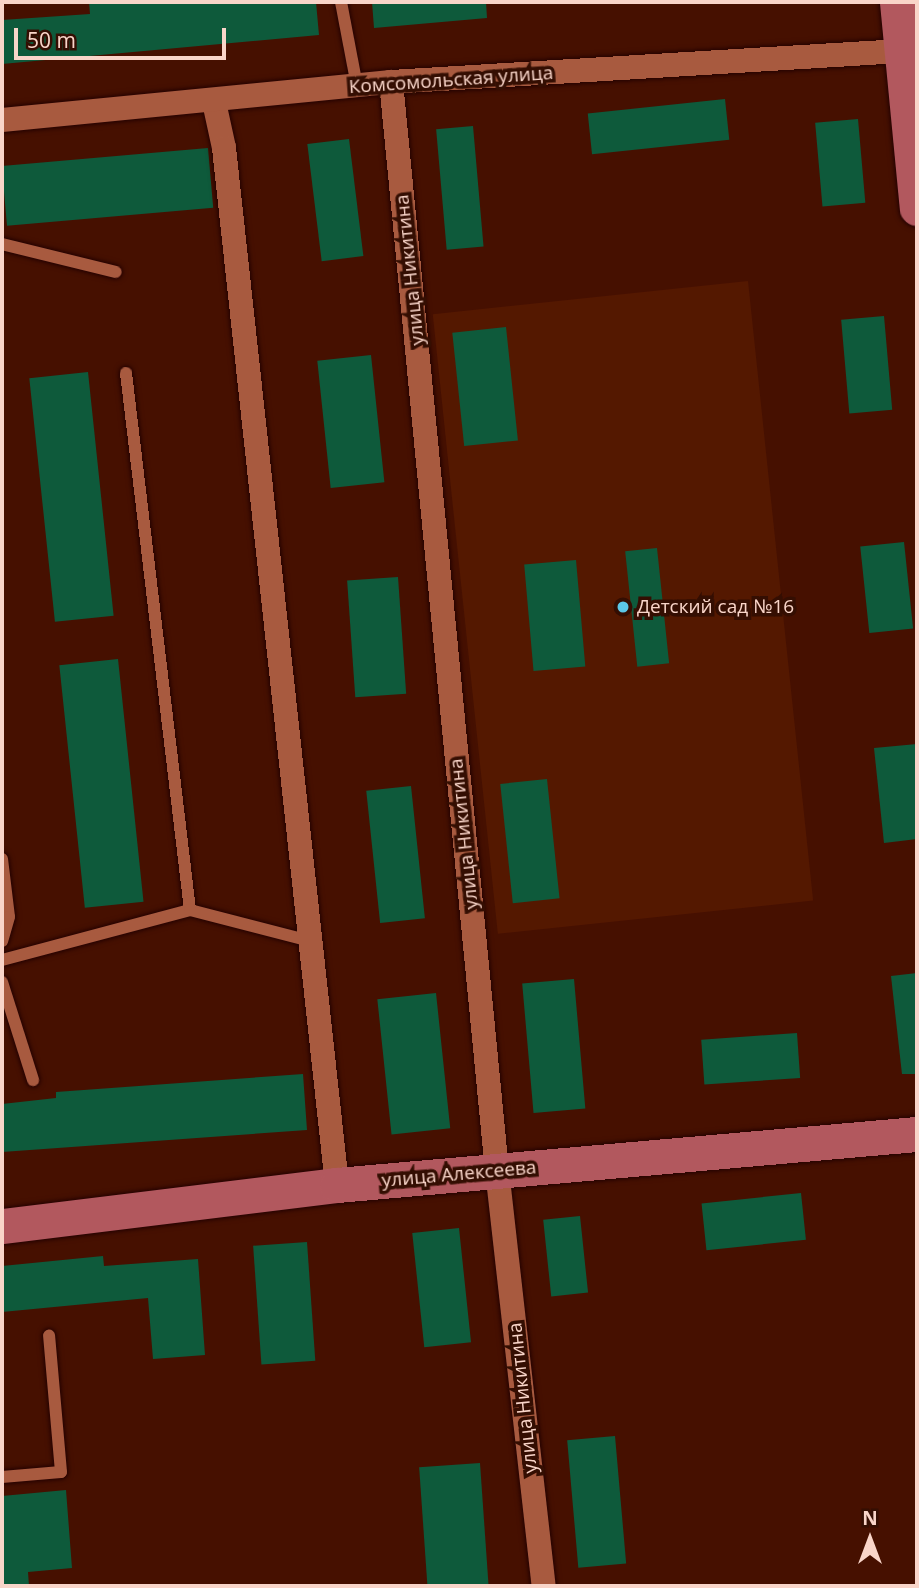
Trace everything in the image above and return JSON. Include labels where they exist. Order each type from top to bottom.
[{"type":"street","points":[[897,2],[909,50],[917,208]]},
{"type":"street","name":"Комсомольская улица","points":[[2,120],[214,102],[391,82],[909,50]]},
{"type":"street","name":"улица Никитина","points":[[391,82],[497,1170],[544,1586]]},
{"type":"street","points":[[214,102],[224,148],[337,1185]]},
{"type":"street","name":"улица Алексеева","points":[[2,1226],[337,1185],[917,1134]]},
{"type":"lane","points":[[341,2],[357,86]]},
{"type":"lane","points":[[2,244],[116,272]]},
{"type":"lane","points":[[127,373],[190,910]]},
{"type":"lane","points":[[2,859],[9,918],[2,941]]},
{"type":"lane","points":[[2,960],[190,910],[310,941]]},
{"type":"lane","points":[[2,982],[33,1080]]},
{"type":"lane","points":[[2,1476],[61,1472],[49,1336]]},
{"type":"shaded area","name":"Детский сад №16","points":[[748,281],[813,901],[498,934],[433,314]]},
{"type":"building","points":[[89,2],[316,2],[319,35],[2,64],[2,20],[90,14]]},
{"type":"building","points":[[372,2],[486,2],[487,18],[374,28]]},
{"type":"building","points":[[725,99],[729,140],[592,154],[588,113]]},
{"type":"building","points":[[858,119],[865,203],[822,206],[815,123]]},
{"type":"building","points":[[473,126],[484,247],[447,250],[436,129]]},
{"type":"building","points":[[349,139],[363,256],[322,261],[307,144]]},
{"type":"building","points":[[208,148],[213,208],[7,226],[2,166]]},
{"type":"building","points":[[884,316],[892,410],[849,413],[841,320]]},
{"type":"building","points":[[506,327],[518,440],[464,446],[452,333]]},
{"type":"building","points":[[371,355],[384,482],[331,488],[317,361]]},
{"type":"building","points":[[88,372],[114,616],[55,622],[29,378]]},
{"type":"building","points":[[904,542],[913,629],[869,633],[860,547]]},
{"type":"building","points":[[657,548],[669,663],[637,667],[625,551]]},
{"type":"building","points":[[576,560],[585,667],[534,671],[524,565]]},
{"type":"building","points":[[398,577],[406,694],[355,697],[347,581]]},
{"type":"building","points":[[118,659],[144,902],[85,908],[59,665]]},
{"type":"building","points":[[917,744],[917,839],[884,843],[874,748]]},
{"type":"building","points":[[547,779],[560,898],[513,903],[500,784]]},
{"type":"building","points":[[411,786],[425,918],[380,923],[366,791]]},
{"type":"building","points":[[917,973],[917,1074],[902,1074],[891,976]]},
{"type":"building","points":[[574,979],[585,1109],[534,1113],[522,984]]},
{"type":"building","points":[[436,993],[450,1128],[392,1134],[377,999]]},
{"type":"building","points":[[797,1033],[800,1078],[704,1085],[701,1040]]},
{"type":"building","points":[[303,1074],[307,1130],[2,1152],[2,1104],[56,1098],[56,1092]]},
{"type":"building","points":[[801,1193],[806,1240],[706,1250],[702,1203]]},
{"type":"building","points":[[580,1216],[588,1293],[551,1296],[543,1220]]},
{"type":"building","points":[[459,1228],[471,1342],[424,1347],[412,1233]]},
{"type":"building","points":[[307,1242],[315,1361],[261,1364],[253,1246]]},
{"type":"building","points":[[103,1256],[104,1266],[198,1259],[205,1355],[153,1359],[148,1298],[2,1312],[2,1266]]},
{"type":"building","points":[[615,1436],[626,1564],[578,1568],[567,1440]]},
{"type":"building","points":[[480,1463],[489,1586],[427,1586],[419,1467]]},
{"type":"building","points":[[66,1490],[72,1568],[28,1572],[29,1586],[2,1586],[2,1496]]},
{"type":"place","name":"Детский сад №16","points":[[623,607]]}]
